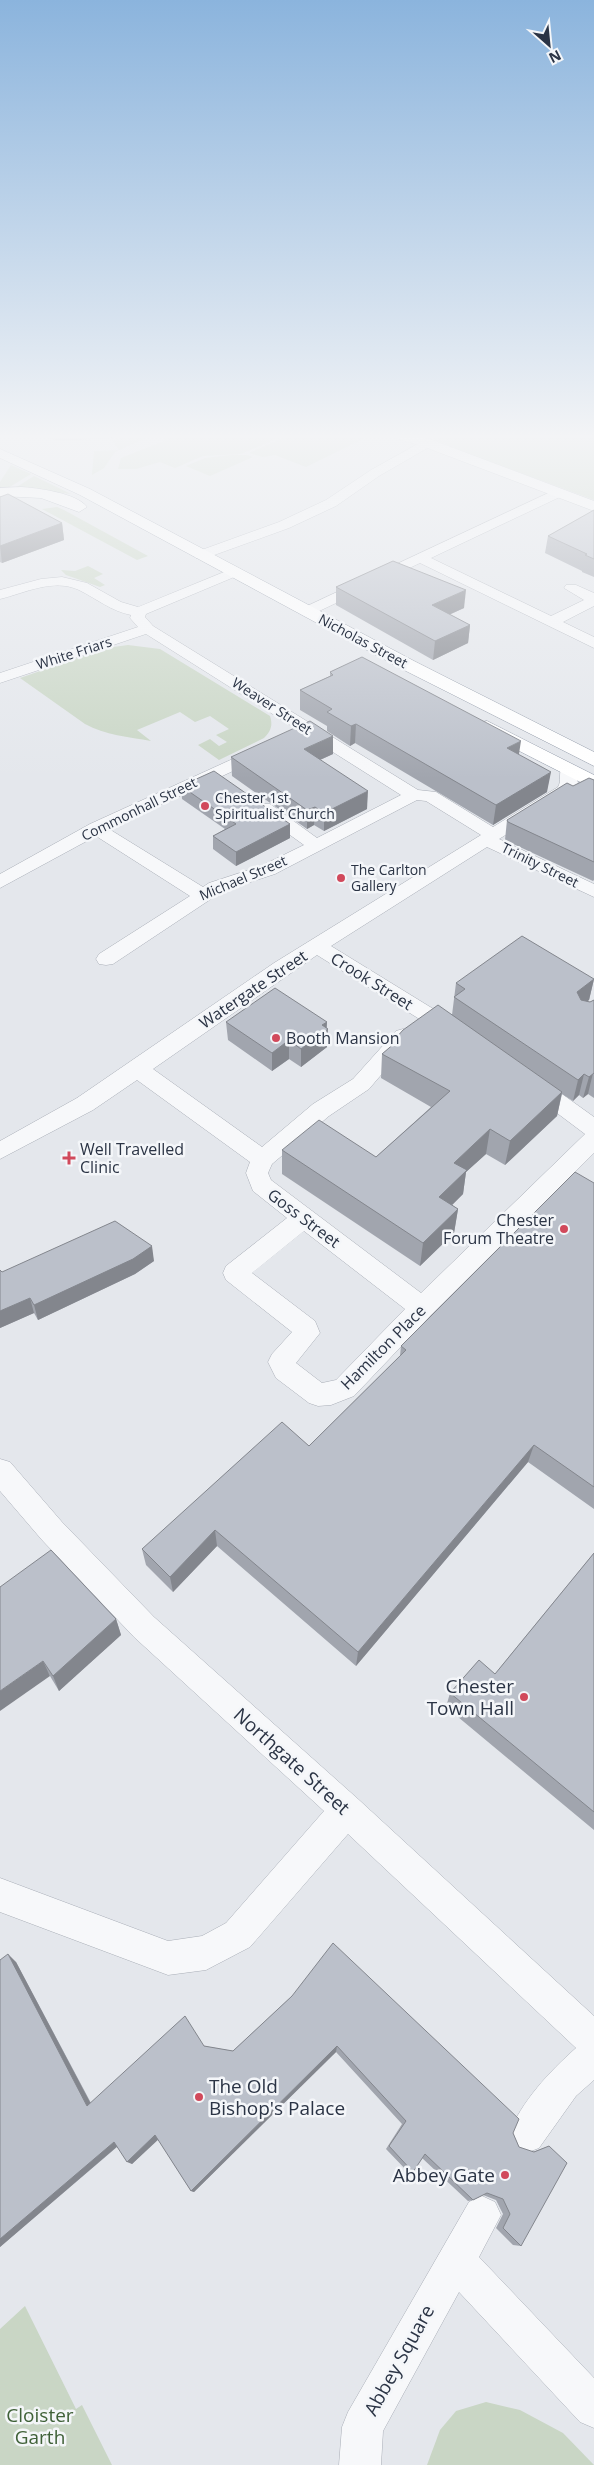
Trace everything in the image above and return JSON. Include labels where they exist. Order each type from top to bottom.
[{"type":"main road","name":"Nicholas Street","points":[[177,549],[196,561],[215,580],[346,652]]},
{"type":"main road","name":"Nicholas Street","points":[[196,561],[234,572],[512,719],[594,760]]},
{"type":"main road","points":[[472,720],[594,783]]},
{"type":"street","points":[[196,561],[225,549]]},
{"type":"street","points":[[308,611],[440,549]]},
{"type":"street","points":[[421,558],[594,643]]},
{"type":"street","points":[[0,595],[48,582],[72,583],[115,606],[140,611],[234,572]]},
{"type":"street","points":[[571,588],[594,600]]},
{"type":"street","points":[[551,622],[594,600]]},
{"type":"street","points":[[140,611],[137,618],[148,629]]},
{"type":"street","name":"White Friars","points":[[0,678],[148,629]]},
{"type":"street","name":"Weaver Street","points":[[148,629],[309,729],[490,837]]},
{"type":"street","points":[[292,737],[309,729]]},
{"type":"street","name":"Commonhall Street","points":[[1,880],[96,828],[274,745]]},
{"type":"street","name":"Watergate Street","points":[[0,1151],[85,1104],[281,968],[564,790],[569,783],[568,771]]},
{"type":"street","points":[[213,773],[229,784]]},
{"type":"street","name":"Michael Street","points":[[106,959],[216,887],[268,870],[316,845],[422,796]]},
{"type":"street","points":[[253,801],[316,845]]},
{"type":"street","points":[[96,828],[202,895]]},
{"type":"street","name":"Trinity Street","points":[[490,837],[588,888]]},
{"type":"street","name":"Crook Street","points":[[264,1159],[321,1110],[361,1084],[405,1033],[436,1019],[317,946]]},
{"type":"street","points":[[137,1069],[220,1130],[264,1159]]},
{"type":"street","points":[[520,1075],[594,1129]]},
{"type":"street","name":"Hamilton Place","points":[[305,1217],[235,1273],[306,1328],[307,1332],[302,1340],[281,1362],[285,1370],[318,1395],[345,1388],[422,1308],[594,1139]]},
{"type":"street","name":"Goss Street","points":[[264,1159],[257,1173],[261,1185],[422,1308]]},
{"type":"street","name":"Northgate Street","points":[[0,1471],[52,1531],[144,1627],[347,1810],[594,2040]]},
{"type":"street","points":[[0,1895],[168,1958],[206,1954],[238,1935],[347,1810]]},
{"type":"street","points":[[526,2135],[563,2084],[594,2056]]},
{"type":"street","name":"Abbey Square","points":[[360,2465],[363,2427],[455,2260],[482,2215]]},
{"type":"street","points":[[455,2260],[594,2408]]},
{"type":"green space","points":[[117,549],[135,549],[148,556],[137,560]]},
{"type":"green space","points":[[88,566],[103,574],[94,578],[105,585],[100,587],[66,575],[61,570],[75,571]]},
{"type":"green space","points":[[128,645],[160,649],[270,716],[271,728],[268,733],[264,738],[219,760],[198,745],[210,739],[219,746],[227,742],[216,735],[229,729],[210,716],[195,722],[180,712],[137,730],[151,741],[117,735],[85,724],[20,678],[106,648]]},
{"type":"green space","name":"Cloister Garth","points":[[25,2306],[76,2409],[82,2405],[112,2465],[0,2465],[0,2329]]},
{"type":"green space","points":[[486,2402],[520,2410],[563,2433],[594,2465],[427,2465],[440,2430],[456,2411]]},
{"type":"building","points":[[576,549],[594,549],[594,559],[585,555],[587,554]]},
{"type":"building","points":[[393,561],[466,590],[432,605],[470,625],[435,641],[336,587]]},
{"type":"building","points":[[362,657],[521,741],[507,748],[551,772],[496,805],[356,724],[351,726],[327,712],[332,709],[300,690],[333,675],[330,672]]},
{"type":"building","points":[[310,721],[333,736],[304,749],[368,791],[324,813],[315,807],[307,810],[231,757]]},
{"type":"building","points":[[214,771],[290,824],[236,852],[213,836],[236,824],[181,786]]},
{"type":"building","points":[[589,778],[594,780],[594,862],[508,822],[507,820],[567,783],[573,786]]},
{"type":"building","points":[[522,936],[594,979],[577,992],[581,1000],[590,1002],[594,1000],[594,1073],[589,1077],[584,1074],[578,1080],[454,997],[465,989],[456,983]]},
{"type":"building","points":[[275,988],[327,1022],[322,1025],[328,1029],[301,1049],[289,1040],[272,1053],[226,1022]]},
{"type":"building","points":[[438,1005],[562,1092],[510,1141],[490,1129],[454,1163],[467,1170],[439,1197],[458,1209],[423,1243],[282,1150],[319,1120],[376,1157],[450,1091],[382,1054],[396,1042],[395,1039],[403,1030]]},
{"type":"building","points":[[575,1172],[594,1183],[594,1487],[534,1445],[358,1652],[215,1530],[170,1577],[142,1549],[282,1422],[309,1446],[406,1350],[401,1346]]},
{"type":"building","points":[[115,1221],[152,1246],[133,1259],[34,1305],[30,1298],[0,1311],[0,1270],[2,1272]]},
{"type":"building","points":[[51,1550],[116,1619],[53,1676],[43,1661],[0,1691],[0,1587]]},
{"type":"building","name":"Chester Town Hall","points":[[594,1553],[594,1812],[450,1693],[479,1660],[495,1674]]},
{"type":"building","points":[[333,1943],[519,2119],[513,2133],[519,2147],[534,2152],[549,2146],[567,2163],[521,2246],[503,2228],[510,2214],[503,2199],[487,2193],[473,2200],[425,2154],[413,2172],[389,2146],[406,2121],[337,2046],[191,2191],[155,2135],[127,2162],[114,2142],[0,2239],[0,1960],[8,1954],[87,2106],[185,2016],[204,2046],[233,2051],[292,1996]]},
{"type":"place","name":"Chester 1st Spiritualist Church","points":[[205,806]]},
{"type":"place","name":"The Carlton Gallery","points":[[341,878]]},
{"type":"place","name":"Booth Mansion","points":[[276,1038]]},
{"type":"place","name":"Well Travelled Clinic","points":[[69,1158]]},
{"type":"place","name":"Chester Forum Theatre","points":[[564,1229]]},
{"type":"place","name":"Chester Town Hall","points":[[524,1697]]},
{"type":"place","name":"The Old Bishop's Palace","points":[[199,2097]]},
{"type":"place","name":"Abbey Gate","points":[[505,2175]]}]
